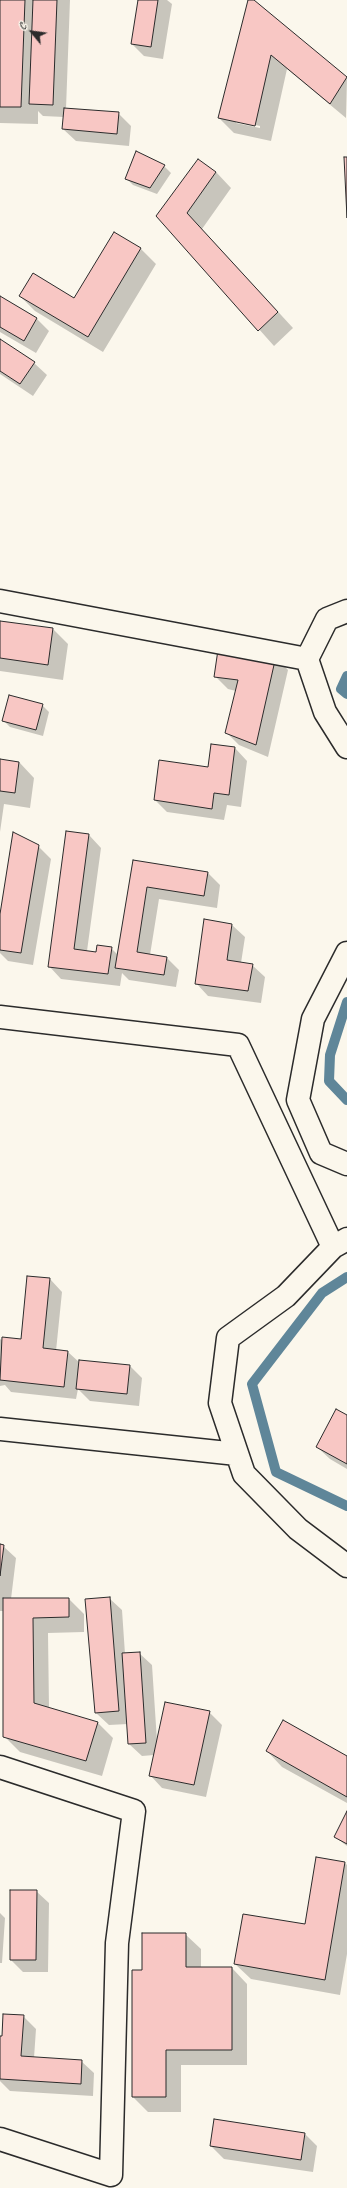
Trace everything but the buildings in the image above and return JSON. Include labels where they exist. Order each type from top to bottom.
[{"type":"street","points":[[0,601],[307,659]]},
{"type":"street","points":[[347,611],[327,618],[307,659],[325,712],[347,747]]},
{"type":"street","points":[[347,953],[313,1019],[298,1100],[321,1153],[347,1164]]},
{"type":"street","points":[[0,1017],[238,1045],[340,1243],[286,1296],[228,1338],[220,1403],[244,1474],[298,1529],[347,1566]]},
{"type":"street","points":[[0,1429],[237,1454]]},
{"type":"street","points":[[0,1767],[134,1811],[117,1943],[111,2175],[0,2139]]},
{"type":"waterway","points":[[347,676],[341,689],[347,694]]},
{"type":"waterway","points":[[347,1002],[330,1055],[329,1081],[347,1100]]},
{"type":"waterway","points":[[347,1277],[322,1293],[252,1384],[276,1472],[347,1506]]}]
